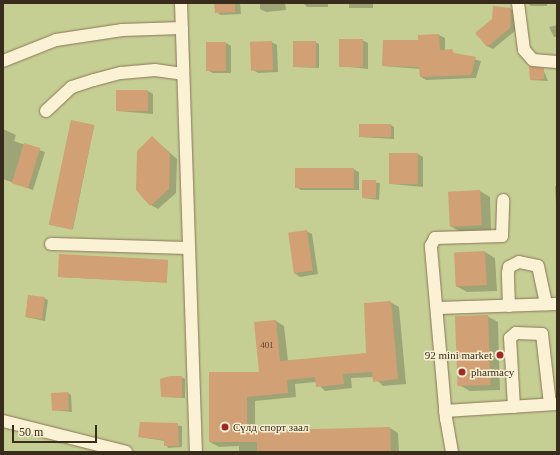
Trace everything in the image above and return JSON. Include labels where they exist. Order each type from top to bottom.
[{"type":"street","points":[[181,3],[196,452]]},
{"type":"street","points":[[518,3],[524,50],[533,60],[557,62]]},
{"type":"street","points":[[3,61],[56,40],[122,30],[182,28]]},
{"type":"street","points":[[46,111],[72,87],[120,73],[155,70],[184,74]]},
{"type":"street","points":[[452,452],[445,411],[432,241],[435,238],[502,236],[503,200]]},
{"type":"street","points":[[51,244],[189,248]]},
{"type":"street","points":[[438,308],[509,306],[551,304],[538,266],[519,262],[510,268],[508,273],[509,306]]},
{"type":"street","points":[[445,411],[514,407],[553,404],[545,339],[537,331],[513,334],[510,338],[514,407]]},
{"type":"street","points":[[3,421],[126,452]]},
{"type":"green space","points":[[3,3],[557,3],[557,452],[3,452]]},
{"type":"building","points":[[214,3],[235,3],[235,12],[215,13]]},
{"type":"building","points":[[493,6],[511,8],[510,28],[487,47],[475,33],[492,19]]},
{"type":"building","points":[[439,34],[440,50],[452,49],[454,53],[476,57],[471,75],[420,77],[419,67],[382,66],[383,40],[418,40],[418,35]]},
{"type":"building","points":[[339,39],[363,39],[363,67],[339,67]]},
{"type":"building","points":[[272,41],[273,70],[251,71],[250,42]]},
{"type":"building","points":[[293,41],[316,41],[316,67],[293,67]]},
{"type":"building","points":[[206,42],[226,42],[226,71],[206,71]]},
{"type":"building","points":[[529,66],[544,68],[544,79],[530,80]]},
{"type":"building","points":[[116,90],[148,90],[148,111],[116,111]]},
{"type":"building","points":[[71,120],[94,125],[72,230],[49,225]]},
{"type":"building","points":[[359,124],[391,124],[391,137],[359,137]]},
{"type":"building","points":[[152,136],[170,154],[169,189],[150,206],[136,190],[137,151]]},
{"type":"building","points":[[24,143],[40,148],[28,188],[12,183]]},
{"type":"building","points":[[389,153],[418,153],[418,184],[389,184]]},
{"type":"building","points":[[295,168],[354,168],[354,188],[295,188]]},
{"type":"building","points":[[362,180],[376,180],[376,198],[362,198]]},
{"type":"building","points":[[480,190],[482,225],[450,227],[448,192]]},
{"type":"building","points":[[307,230],[313,271],[294,273],[288,233]]},
{"type":"building","points":[[485,251],[487,285],[456,287],[454,253]]},
{"type":"building","points":[[59,254],[168,260],[167,283],[58,277]]},
{"type":"building","points":[[28,295],[45,297],[42,319],[25,317]]},
{"type":"building","points":[[391,301],[398,379],[373,382],[372,372],[343,374],[344,384],[316,387],[315,377],[287,380],[288,393],[247,397],[247,431],[390,427],[391,452],[257,452],[257,442],[209,442],[209,372],[259,372],[254,322],[276,320],[280,361],[366,353],[364,303]]},
{"type":"building","points":[[488,315],[490,385],[457,386],[455,316]]},
{"type":"building","points":[[170,376],[182,376],[182,397],[161,397],[160,379]]},
{"type":"building","points":[[68,392],[69,410],[52,411],[51,393]]},
{"type":"building","points":[[140,422],[178,423],[179,446],[164,446],[164,440],[138,437]]},
{"type":"place","name":"92 mini market","points":[[500,355]]},
{"type":"place","name":"pharmacy","points":[[462,372]]},
{"type":"place","name":"Сүлд спорт заал","points":[[225,427]]}]
